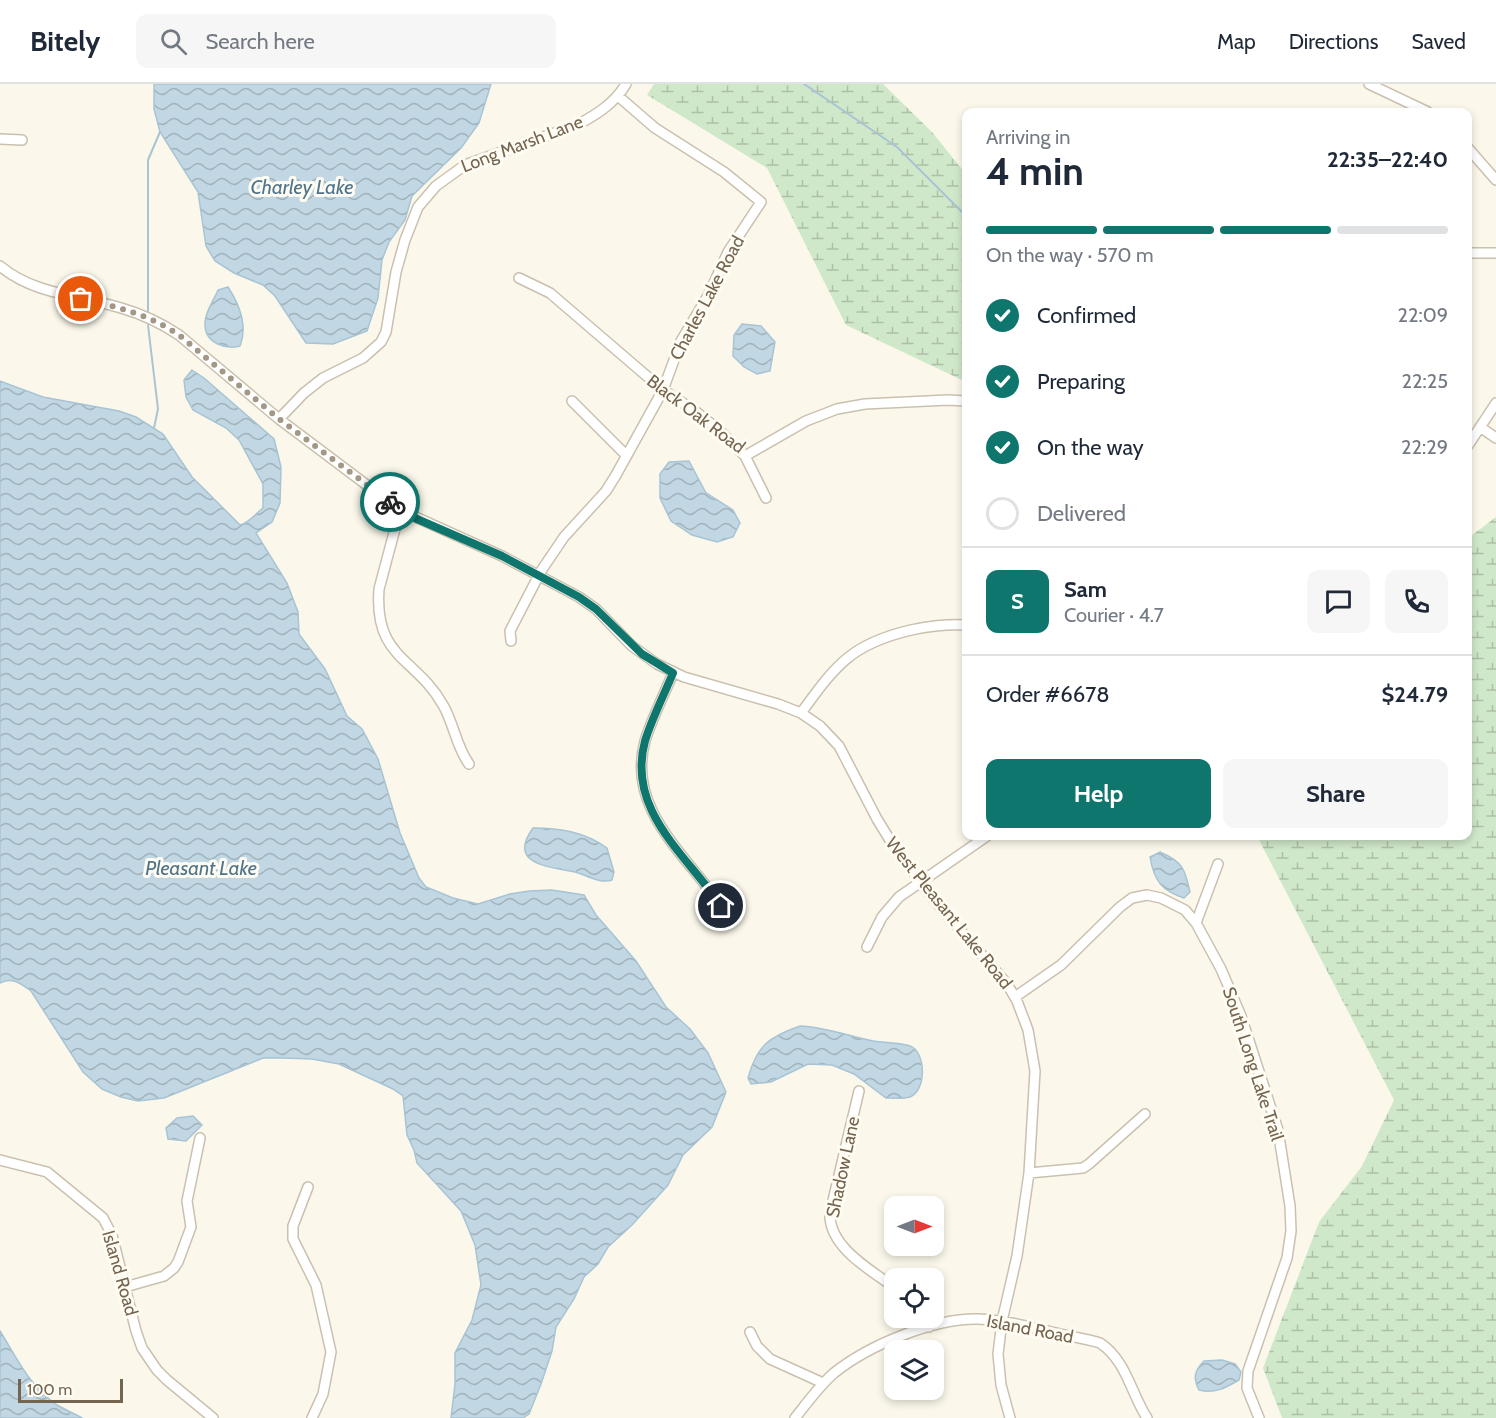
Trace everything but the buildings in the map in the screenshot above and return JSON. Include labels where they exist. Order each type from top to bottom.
[{"type":"street","name":"Long Marsh Lane","points":[[279,419],[304,393],[323,378],[363,358],[381,342],[388,325],[396,272],[405,240],[418,207],[436,186],[465,165],[577,125],[593,117],[618,96],[626,84]]},
{"type":"street","points":[[1369,84],[1420,108]]},
{"type":"street","name":"Charles Lake Road","points":[[511,640],[510,631],[539,575],[564,537],[606,491],[616,475],[663,390],[681,341],[710,294],[728,252],[761,202],[724,172],[655,128],[618,96]]},
{"type":"street","points":[[0,139],[22,140]]},
{"type":"street","points":[[1472,153],[1496,180]]},
{"type":"street","points":[[1472,253],[1496,253]]},
{"type":"street","name":"West Pleasant Lake Road","points":[[0,266],[17,278],[46,291],[120,308],[164,325],[279,419],[400,510],[502,556],[584,600],[632,646],[673,673],[801,713],[820,726],[839,746],[882,829],[920,882],[998,972],[1015,997],[1028,1030],[1034,1059],[1029,1173],[1017,1256],[1002,1321],[998,1354],[999,1372],[1010,1418]]},
{"type":"street","name":"Black Oak Road","points":[[519,278],[550,293],[663,390],[709,422],[745,456],[806,421],[837,409],[865,404],[948,399],[962,401]]},
{"type":"street","points":[[572,401],[626,455]]},
{"type":"street","points":[[1472,440],[1496,403]]},
{"type":"street","points":[[1480,428],[1496,438]]},
{"type":"street","points":[[745,456],[766,498]]},
{"type":"street","points":[[400,510],[379,589],[378,603],[382,627],[392,649],[437,694],[451,721],[462,754],[469,764]]},
{"type":"street","points":[[801,713],[834,669],[852,654],[872,642],[932,626],[962,625]]},
{"type":"street","points":[[673,673],[645,743],[642,767],[644,792],[655,820],[721,906]]},
{"type":"street","points":[[867,947],[876,927],[890,907],[920,882],[981,840]]},
{"type":"street","points":[[1196,923],[1218,864]]},
{"type":"street","name":"South Long Lake Trail","points":[[1015,997],[1061,965],[1132,898],[1147,895],[1161,898],[1185,910],[1196,923],[1221,969],[1241,1016],[1278,1130],[1290,1206],[1291,1231],[1287,1258],[1248,1371],[1247,1388],[1259,1418]]},
{"type":"street","name":"Shadow Lane","points":[[859,1091],[830,1213],[831,1228],[833,1235],[842,1246],[884,1279]]},
{"type":"street","points":[[1029,1173],[1083,1168],[1145,1114]]},
{"type":"street","points":[[125,1287],[164,1276],[170,1273],[178,1262],[191,1227],[187,1201],[200,1138]]},
{"type":"street","name":"Island Road","points":[[0,1160],[47,1172],[103,1218],[112,1235],[137,1336],[148,1359],[167,1380],[213,1418]]},
{"type":"street","points":[[308,1186],[293,1226],[293,1239],[316,1285],[331,1352],[323,1394],[312,1418]]},
{"type":"street","name":"Island Road","points":[[944,1324],[977,1319],[1002,1321],[1090,1340],[1108,1348],[1120,1363],[1147,1418]]},
{"type":"street","name":"Island Road","points":[[795,1418],[823,1383],[836,1372],[871,1350],[926,1328]]},
{"type":"street","points":[[750,1332],[757,1346],[770,1359],[823,1383]]},
{"type":"green space","points":[[654,84],[883,84],[932,132],[962,169],[962,380],[846,325],[767,168],[647,95]]},
{"type":"green space","points":[[1496,517],[1496,1418],[1282,1418],[1263,1368],[1319,1222],[1362,1166],[1394,1100],[1259,840],[1472,840],[1472,535]]},
{"type":"water","name":"Charley Lake","points":[[154,84],[491,84],[479,123],[461,148],[412,196],[405,220],[389,242],[382,260],[378,298],[367,331],[333,344],[306,343],[275,296],[263,285],[234,273],[215,261],[206,246],[198,192],[160,132],[154,109]]},
{"type":"water","points":[[228,287],[239,308],[243,323],[240,346],[234,347],[223,346],[212,341],[205,325],[218,290]]},
{"type":"water","points":[[742,324],[761,326],[775,342],[770,371],[757,374],[744,367],[733,356],[734,335]]},
{"type":"water","name":"Pleasant Lake","points":[[192,370],[274,439],[281,467],[280,503],[272,522],[256,533],[287,583],[298,612],[299,634],[325,669],[347,716],[362,729],[378,759],[400,833],[419,878],[426,887],[453,898],[478,904],[529,891],[552,890],[584,895],[596,915],[636,961],[666,1007],[690,1029],[708,1053],[726,1092],[712,1127],[683,1155],[668,1185],[632,1225],[608,1247],[598,1264],[584,1277],[574,1299],[556,1327],[552,1351],[541,1384],[529,1414],[523,1418],[451,1418],[455,1384],[455,1353],[472,1320],[481,1285],[475,1245],[461,1211],[417,1163],[407,1135],[403,1096],[339,1064],[312,1059],[263,1058],[164,1098],[138,1101],[121,1097],[102,1089],[83,1072],[31,991],[13,981],[0,983],[0,381],[43,397],[119,411],[136,417],[163,434],[192,477],[240,525],[263,508],[263,484],[239,440],[226,428],[193,410],[186,397],[184,380]]},
{"type":"water","points":[[689,461],[706,493],[733,510],[740,523],[733,537],[717,542],[692,535],[671,521],[660,498],[660,474],[669,462]]},
{"type":"water","points":[[533,828],[572,832],[590,838],[607,848],[614,872],[612,880],[598,880],[535,862],[528,857],[525,850],[526,840]]},
{"type":"water","points":[[1160,852],[1174,859],[1182,867],[1190,892],[1184,898],[1170,892],[1157,879],[1150,857]]},
{"type":"water","points":[[800,1026],[910,1046],[922,1063],[922,1079],[916,1093],[910,1097],[886,1098],[854,1074],[832,1065],[808,1064],[771,1082],[751,1084],[748,1078],[760,1050],[780,1034]]},
{"type":"water","points":[[193,1116],[202,1125],[186,1141],[168,1139],[166,1128],[177,1118]]},
{"type":"water","points":[[0,1331],[24,1371],[39,1389],[57,1405],[82,1418],[0,1418]]},
{"type":"water","points":[[1222,1360],[1235,1364],[1241,1372],[1239,1380],[1215,1391],[1199,1390],[1196,1371],[1204,1361]]},
{"type":"waterway","points":[[804,84],[897,147],[962,212]]},
{"type":"waterway","points":[[148,312],[148,160],[160,132]]},
{"type":"waterway","points":[[148,325],[158,409],[154,428]]},
{"type":"way so far","points":[[81,299],[120,308],[164,325],[316,448],[390,502]]},
{"type":"route","points":[[390,502],[417,519],[502,556],[579,597],[608,620],[632,646],[673,673],[645,743],[642,767],[644,792],[655,820],[721,906]]}]
